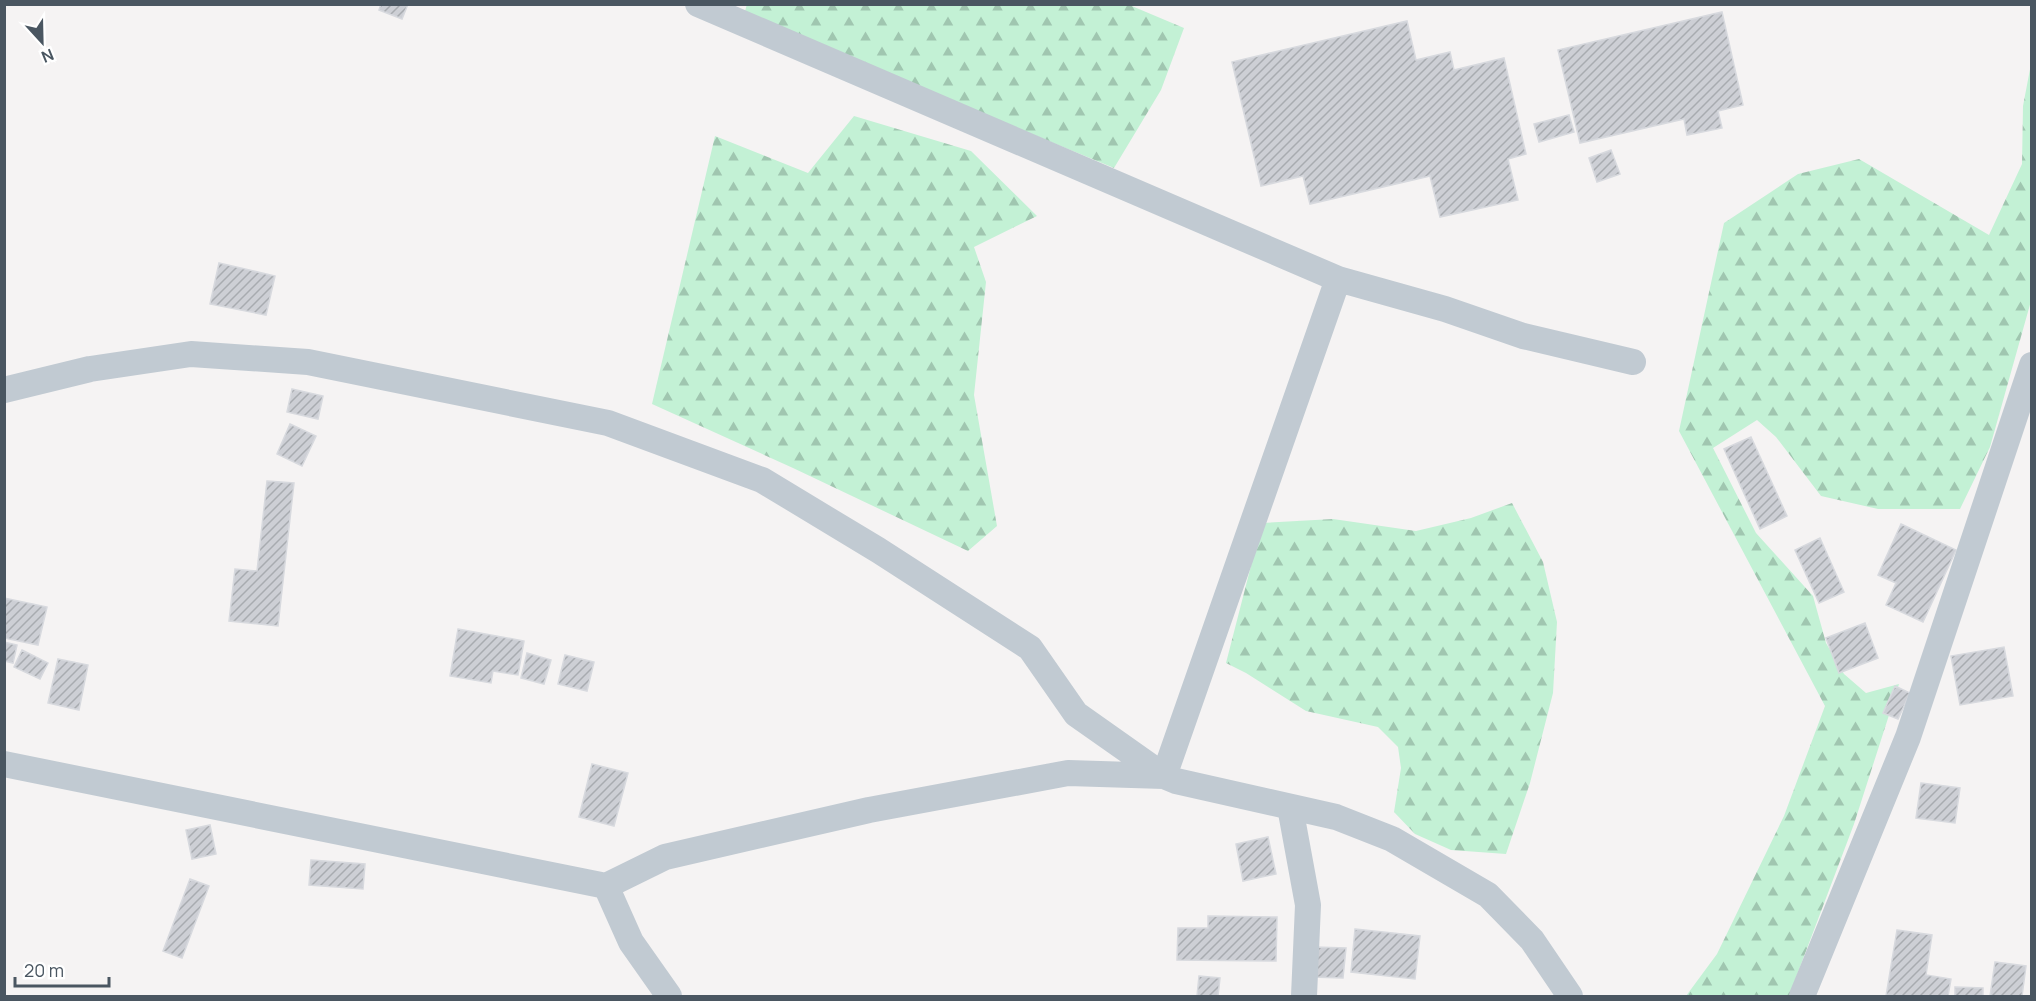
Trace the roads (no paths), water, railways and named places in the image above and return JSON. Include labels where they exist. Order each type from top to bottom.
[{"type":"street","points":[[713,7],[1338,279],[1445,309],[1523,336],[1633,362]]},
{"type":"street","points":[[1164,776],[1338,279]]},
{"type":"street","points":[[4,390],[90,369],[191,354],[308,362],[608,423],[762,480],[878,550],[1030,648],[1076,714],[1164,776],[1176,781],[1336,818],[1392,839],[1488,895],[1532,940],[1570,996]]},
{"type":"street","points":[[1802,996],[1908,737],[2031,365]]},
{"type":"street","points":[[4,764],[606,886],[665,857],[869,810],[1068,773],[1164,776]]},
{"type":"street","points":[[1290,807],[1308,905],[1304,996]]},
{"type":"street","points":[[606,886],[631,942],[669,996]]}]
